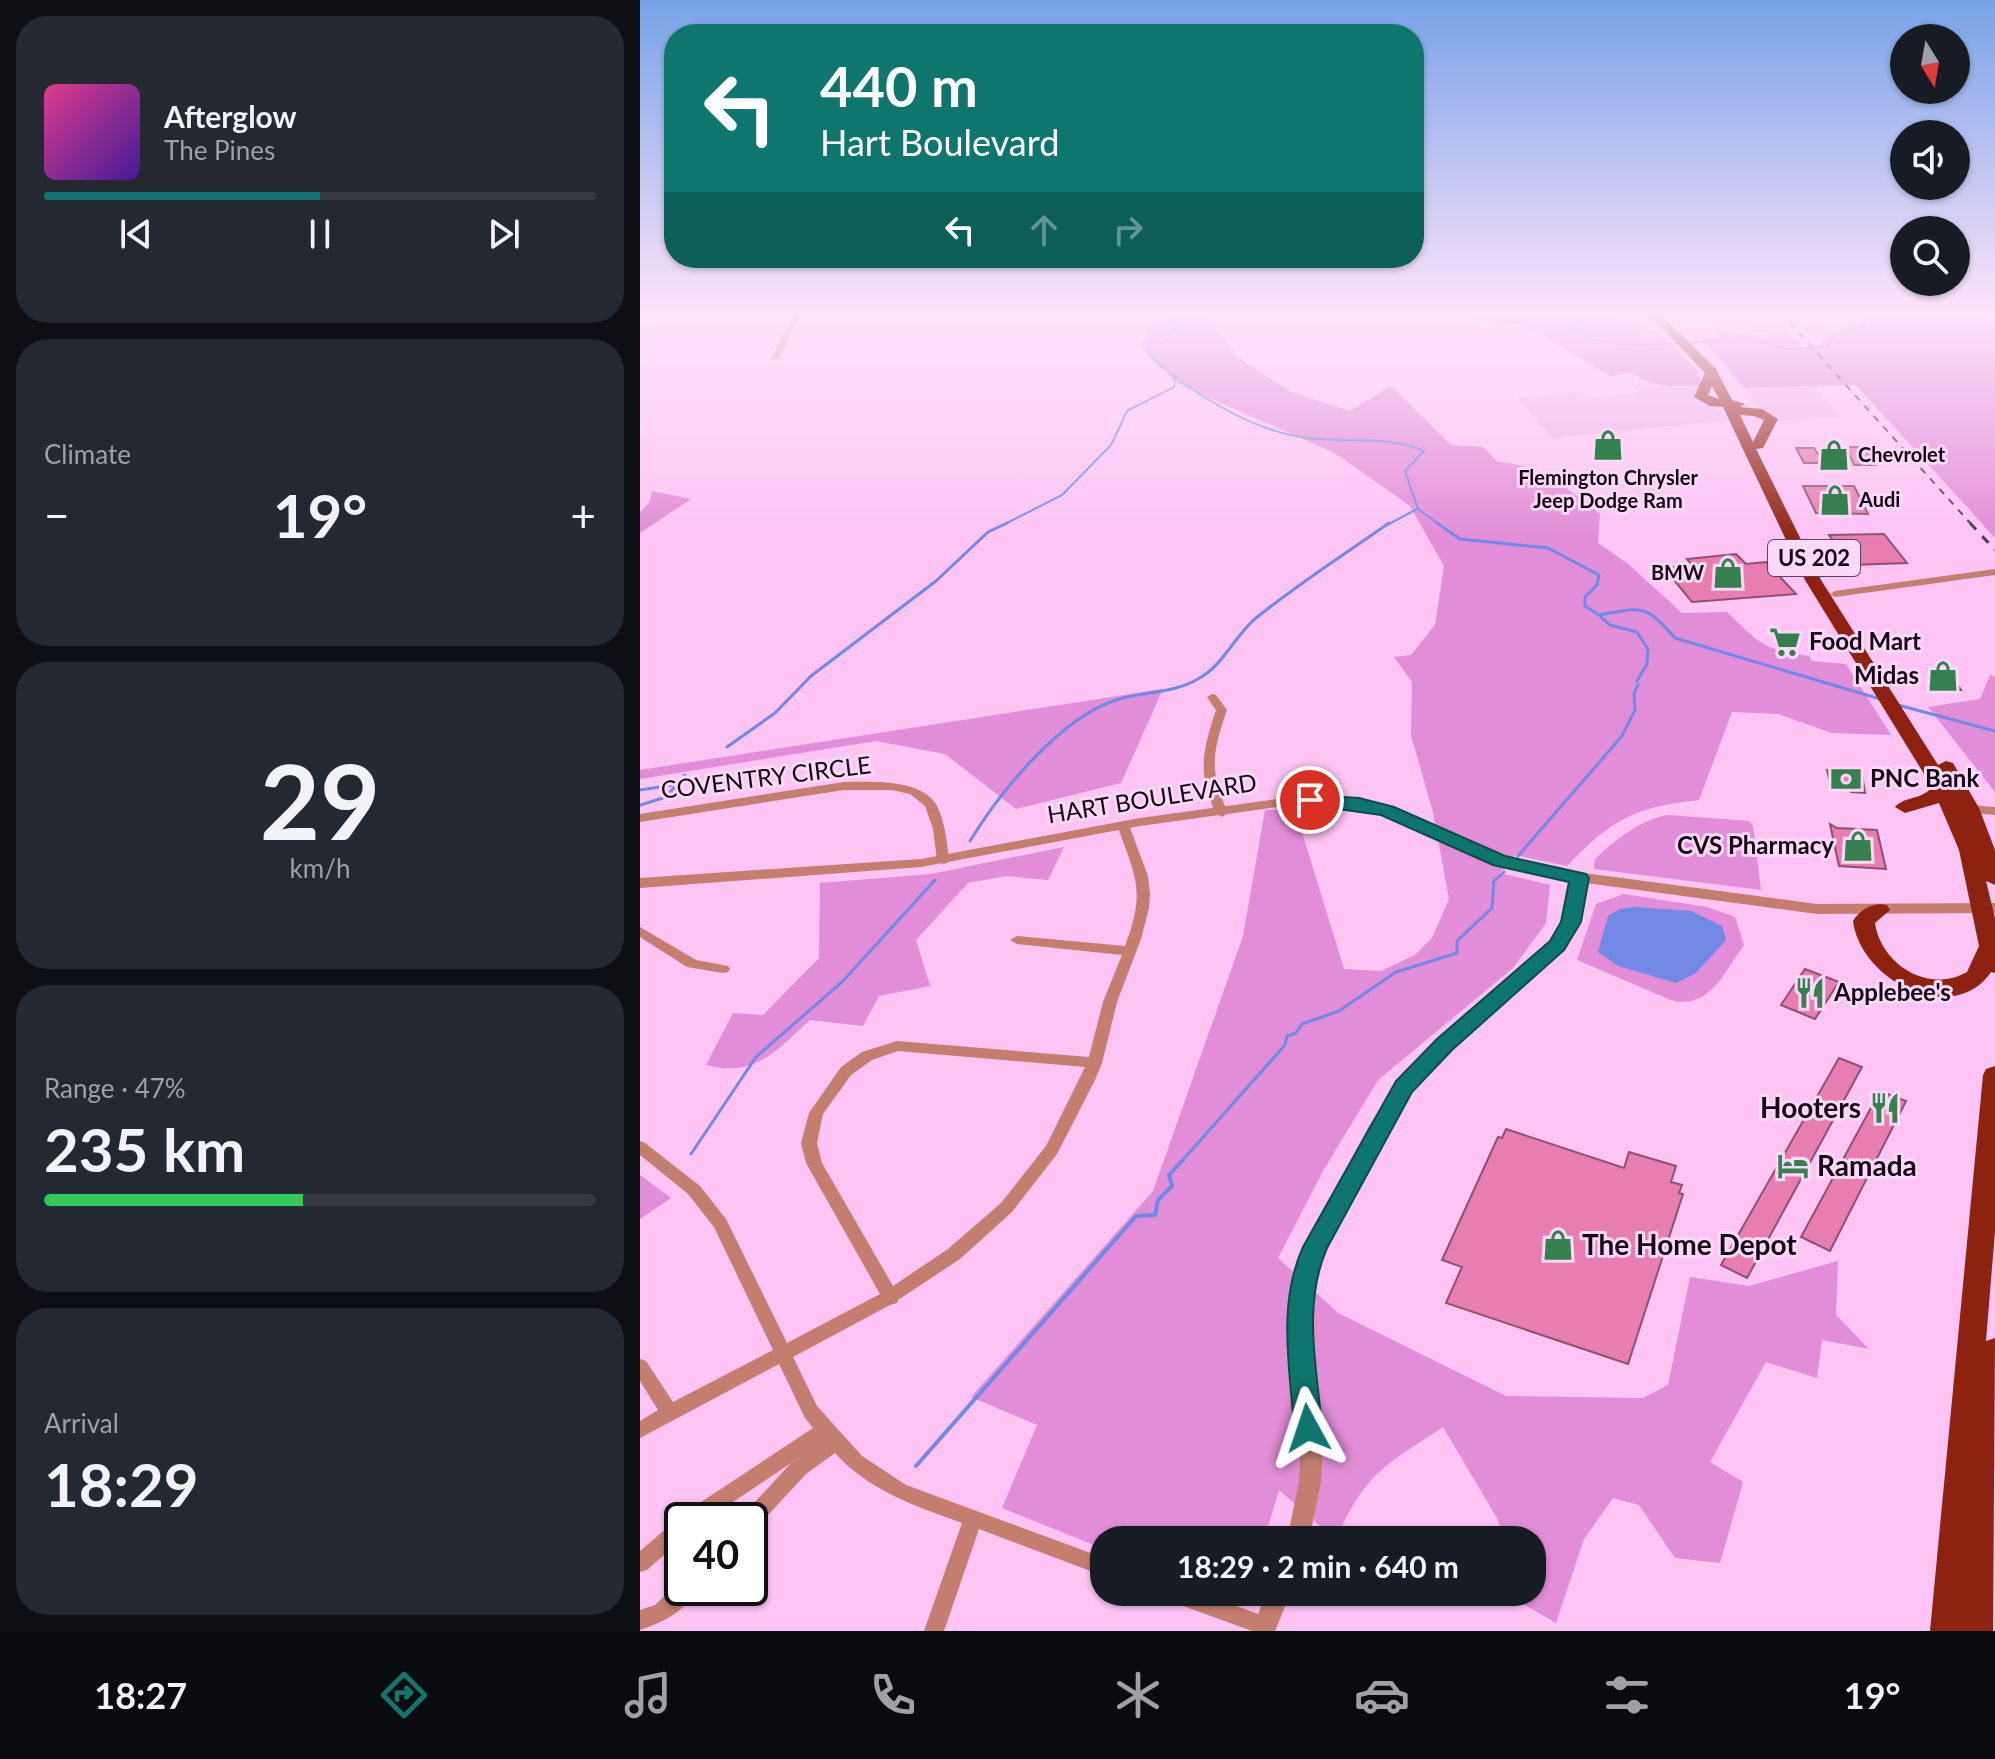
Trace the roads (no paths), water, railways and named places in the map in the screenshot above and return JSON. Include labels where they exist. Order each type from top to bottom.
[{"type":"highway","points":[[1705,388],[1701,397],[1735,408]]},
{"type":"highway","name":"US 202","points":[[1722,388],[1758,445],[1835,594],[1961,808],[1995,878]]},
{"type":"highway","name":"US 202","points":[[1727,388],[1813,580],[1894,695]]},
{"type":"highway","name":"US 202","points":[[1908,718],[1942,787],[1961,808],[1969,850],[1990,908],[1993,955]]},
{"type":"highway","points":[[1905,807],[1933,799],[1942,787]]},
{"type":"highway","points":[[1879,910],[1864,921],[1869,949],[1886,969],[1910,981],[1948,987],[1966,983],[1993,955]]},
{"type":"highway","points":[[1947,1631],[1995,1075]]},
{"type":"highway","points":[[1976,1631],[1987,1579],[1995,1350]]},
{"type":"street","points":[[1835,594],[1995,572]]},
{"type":"street","points":[[1212,697],[1222,710],[1208,748],[1206,772],[1222,813]]},
{"type":"street","name":"COVENTRY CIRCLE","points":[[640,818],[831,787],[892,786],[914,792],[930,804],[937,820],[943,860]]},
{"type":"street","name":"HART BOULEVARD","points":[[640,884],[943,860],[1123,825],[1310,800],[1359,804],[1406,817],[1500,861],[1579,878],[1817,909],[1990,908]]},
{"type":"street","points":[[1961,808],[1995,811]]},
{"type":"street","points":[[640,1430],[669,1412],[891,1298],[948,1259],[1011,1201],[1057,1141],[1095,1063],[1144,897],[1123,825]]},
{"type":"street","points":[[1301,1526],[1310,1482],[1311,1459],[1299,1312],[1305,1270],[1356,1168],[1403,1087],[1444,1044],[1557,945],[1571,922],[1579,878]]},
{"type":"street","points":[[640,931],[692,964],[723,969]]},
{"type":"street","points":[[1017,940],[1128,951]]},
{"type":"street","points":[[891,1298],[810,1153],[813,1121],[837,1081],[867,1056],[897,1046],[1095,1063]]},
{"type":"street","points":[[640,1147],[694,1190],[720,1223],[811,1412],[830,1437],[877,1478],[973,1519],[1090,1562]]},
{"type":"street","points":[[640,1366],[669,1412]]},
{"type":"street","points":[[720,1502],[830,1437]]},
{"type":"street","points":[[768,1502],[830,1437]]},
{"type":"street","points":[[934,1631],[973,1519]]},
{"type":"street","points":[[640,1563],[664,1542]]},
{"type":"street","points":[[640,1620],[661,1613],[668,1606]]},
{"type":"street","points":[[1206,1606],[1264,1629],[1273,1606]]},
{"type":"water","points":[[1635,907],[1691,911],[1722,926],[1726,940],[1696,973],[1676,983],[1618,966],[1598,952],[1608,916],[1620,909]]},
{"type":"waterway","points":[[1006,523],[1062,495],[1111,445],[1127,411],[1172,388]]},
{"type":"waterway","points":[[1190,388],[1222,408],[1286,434],[1307,438],[1381,441],[1424,451],[1405,471],[1418,509],[1440,525]]},
{"type":"waterway","points":[[1387,525],[1417,509]]},
{"type":"waterway","points":[[727,747],[775,713],[811,676],[936,581],[988,532],[1006,523]]},
{"type":"waterway","points":[[970,841],[1033,759],[1074,723],[1116,700],[1178,687],[1198,679],[1215,666],[1256,618],[1389,523]]},
{"type":"waterway","points":[[1437,523],[1460,539],[1548,548],[1599,575],[1597,585],[1585,597],[1585,606],[1599,615],[1625,610],[1642,611],[1657,619],[1675,638],[1880,699]]},
{"type":"waterway","points":[[1601,617],[1610,625],[1637,632],[1648,649],[1647,664],[1637,681]]},
{"type":"waterway","points":[[1518,856],[1622,736],[1635,710],[1634,693],[1638,685]]},
{"type":"waterway","points":[[1898,705],[1995,731]]},
{"type":"waterway","points":[[677,784],[685,775]]},
{"type":"waterway","points":[[640,790],[677,784]]},
{"type":"waterway","points":[[640,805],[666,797],[677,784]]},
{"type":"waterway","points":[[1181,1162],[1285,1045],[1287,1036],[1296,1033],[1302,1024],[1339,1011],[1396,972],[1457,953],[1457,941],[1492,908],[1494,881],[1504,872]]},
{"type":"waterway","points":[[691,1154],[756,1057],[842,982],[935,880]]},
{"type":"waterway","points":[[916,1466],[1136,1216],[1155,1215],[1158,1200],[1172,1186],[1169,1175],[1183,1160]]},
{"type":"railway","points":[[1849,388],[1972,525]]},
{"type":"railway","points":[[1970,523],[1995,550]]},
{"type":"place","name":"Flemington Chrysler Jeep Dodge Ram","points":[[1608,445]]},
{"type":"place","name":"Chevrolet","points":[[1834,455]]},
{"type":"place","name":"Audi","points":[[1835,500]]},
{"type":"place","name":"BMW","points":[[1728,573]]},
{"type":"place","name":"Food Mart","points":[[1785,642]]},
{"type":"place","name":"Midas","points":[[1943,676]]},
{"type":"place","name":"PNC Bank","points":[[1846,779]]},
{"type":"place","name":"CVS Pharmacy","points":[[1858,846]]},
{"type":"place","name":"Applebee's","points":[[1810,993]]},
{"type":"place","name":"Hooters","points":[[1885,1108]]},
{"type":"place","name":"Ramada","points":[[1793,1166]]},
{"type":"place","name":"The Home Depot","points":[[1558,1245]]}]
